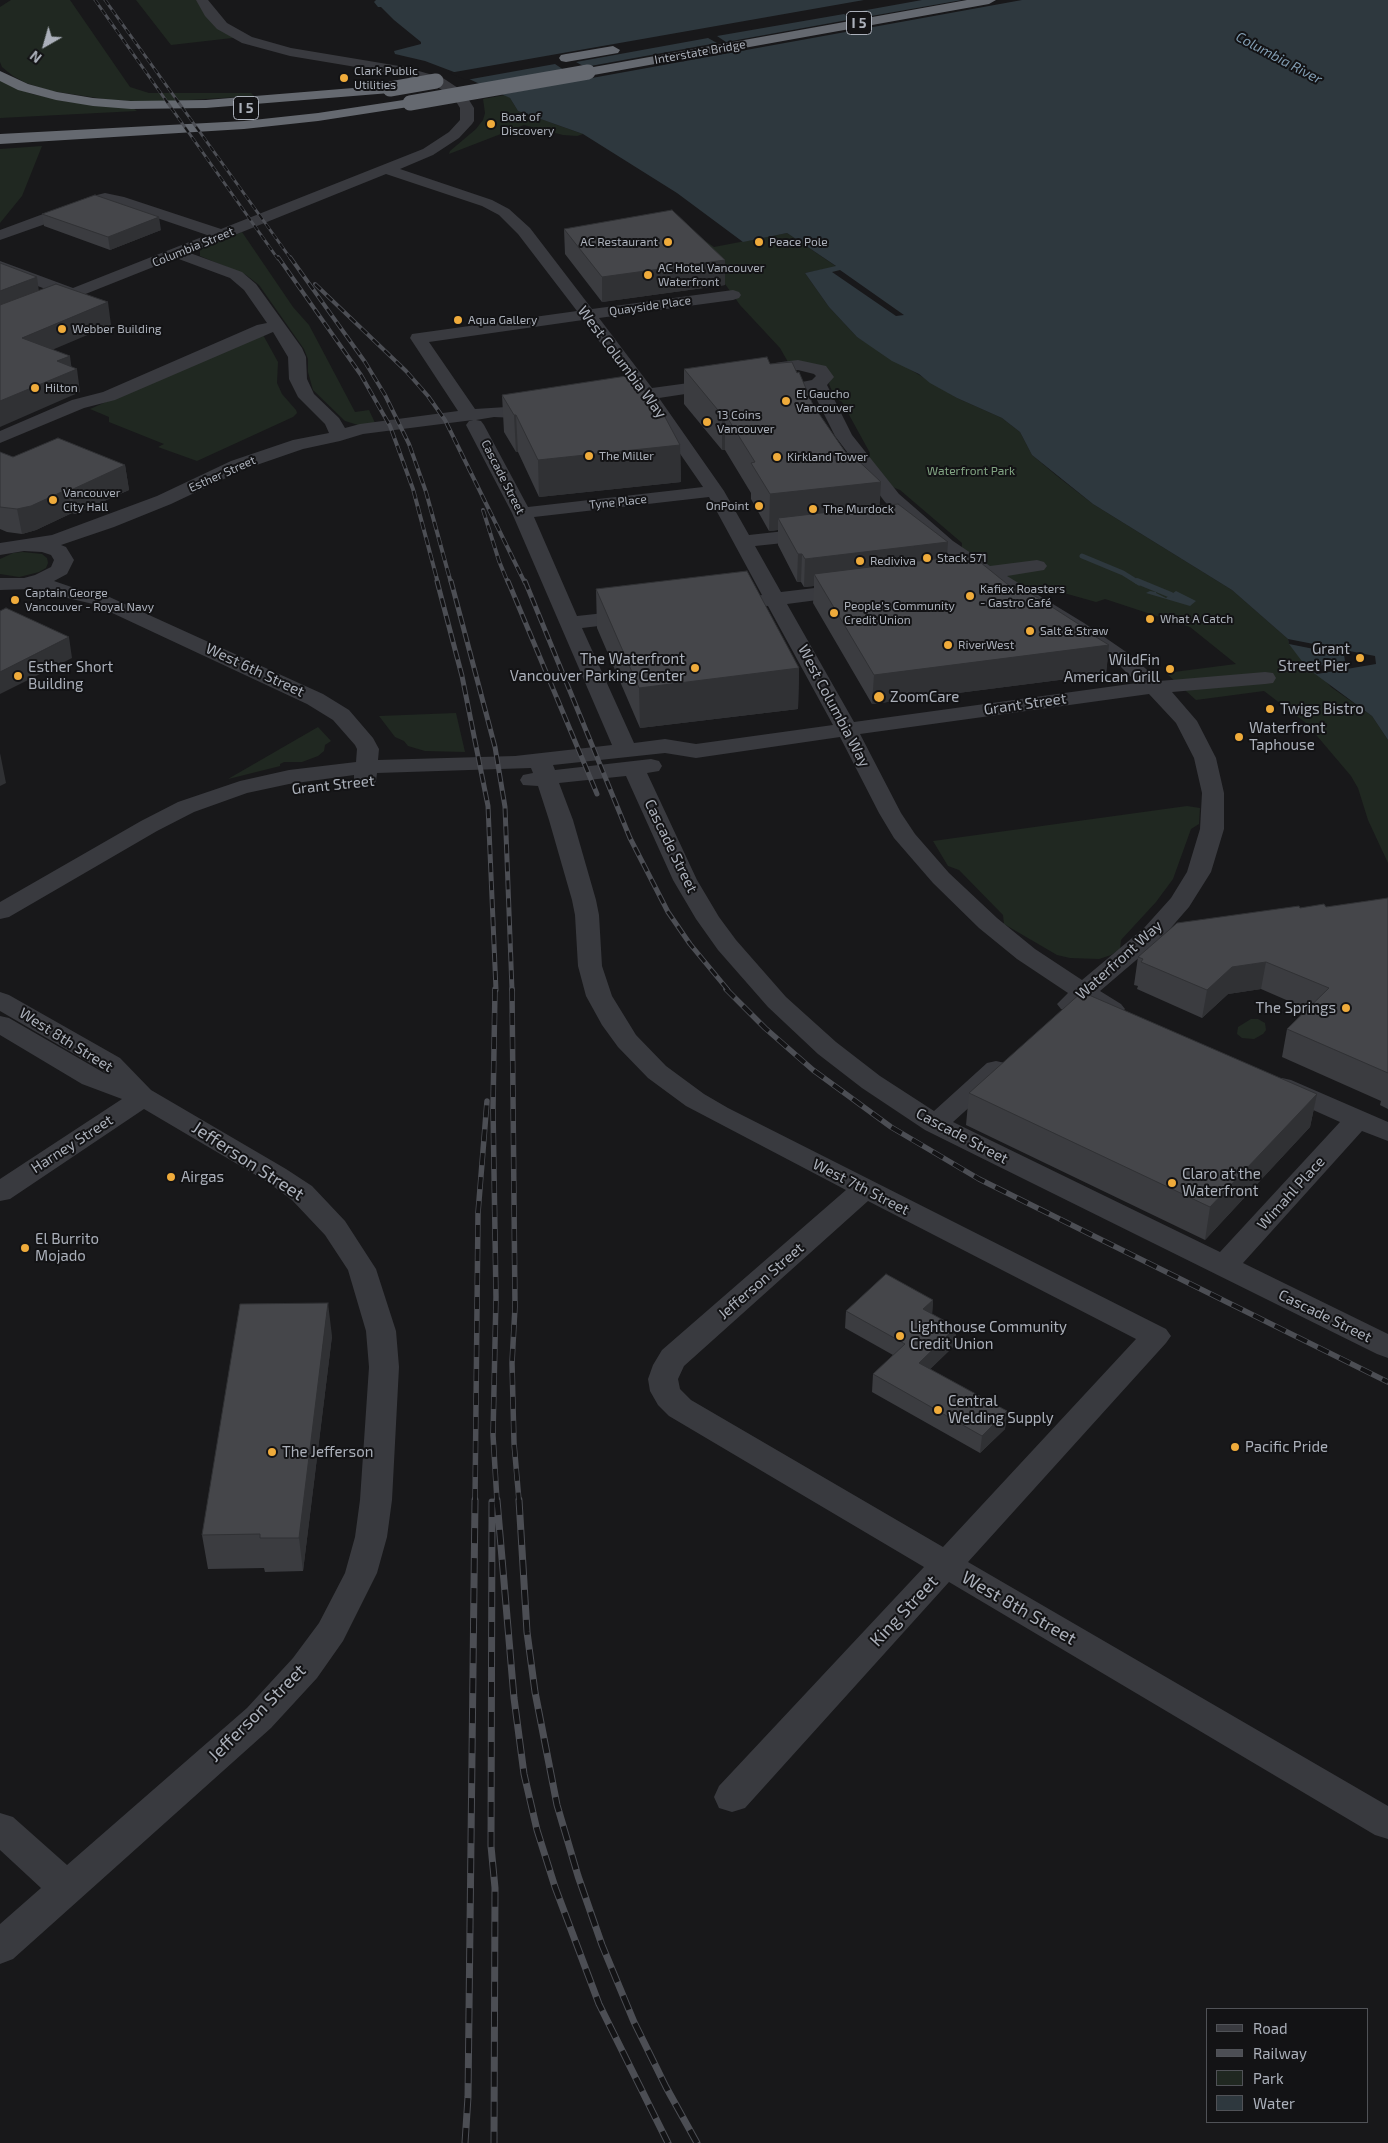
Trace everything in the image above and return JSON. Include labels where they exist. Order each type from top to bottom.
[{"type":"highway","name":"Interstate Bridge","points":[[169,131],[302,119],[410,103],[989,0]]},
{"type":"highway","points":[[556,60],[630,47]]},
{"type":"highway","points":[[0,74],[23,87],[44,94],[80,101],[124,105],[198,104],[390,89]]},
{"type":"highway","name":"I 5","points":[[0,127],[101,121],[250,107],[390,89],[455,78]]},
{"type":"highway","points":[[46,122],[101,121]]},
{"type":"highway","points":[[0,146],[91,140],[169,131]]},
{"type":"highway","name":"I 5","points":[[0,139],[169,131]]},
{"type":"street","name":"Columbia Street","points":[[0,324],[439,146],[454,135],[466,121],[467,108],[459,95],[438,81],[412,73],[290,52],[248,40],[222,26],[210,13],[202,0]]},
{"type":"street","name":"West Columbia Way","points":[[386,169],[468,196],[504,212],[524,231],[648,394],[714,491],[906,838],[941,878],[988,923],[1018,948],[1083,993],[1131,1018]]},
{"type":"street","points":[[0,235],[87,202],[105,198],[119,200],[222,235]]},
{"type":"street","points":[[176,253],[224,270],[250,287],[297,357],[298,379],[307,397],[334,422],[340,436]]},
{"type":"street","points":[[0,266],[74,294]]},
{"type":"street","name":"Quayside Place","points":[[418,338],[733,295]]},
{"type":"street","points":[[0,438],[78,404],[109,396],[263,329],[277,326]]},
{"type":"street","name":"Cascade Street","points":[[418,338],[473,420],[522,513],[630,760],[686,880],[708,919],[744,966],[776,1002],[827,1048],[871,1082],[935,1124],[1388,1347]]},
{"type":"street","name":"Waterfront Way","points":[[763,378],[781,367],[806,366],[820,370],[825,377],[818,384],[847,440],[892,498],[946,545],[1126,660],[1173,705],[1186,721],[1205,758],[1213,793],[1211,836],[1199,872],[1180,902],[1152,933],[1053,1018]]},
{"type":"street","points":[[614,399],[736,381]]},
{"type":"street","name":"Esther Street","points":[[36,545],[58,540],[107,523],[164,500],[257,458],[299,444],[340,436],[363,438],[473,420],[500,421],[516,413],[555,408]]},
{"type":"street","name":"Tyne Place","points":[[522,513],[714,491]]},
{"type":"street","points":[[896,524],[918,522]]},
{"type":"street","name":"Esther Street","points":[[31,583],[48,578],[63,562],[71,548],[98,532],[107,523]]},
{"type":"street","points":[[743,542],[829,532]]},
{"type":"street","points":[[4,546],[36,545]]},
{"type":"street","name":"West 6th Street","points":[[36,545],[53,548],[63,562],[68,577],[92,590],[98,599]]},
{"type":"street","points":[[957,576],[1037,566]]},
{"type":"street","points":[[2,585],[31,583]]},
{"type":"street","name":"West 6th Street","points":[[31,583],[98,599],[315,698],[340,716],[358,734],[368,749],[366,774]]},
{"type":"street","points":[[739,604],[870,587]]},
{"type":"street","points":[[570,623],[655,613]]},
{"type":"street","name":"Grant Street","points":[[0,912],[149,826],[206,800],[274,780],[366,774],[473,783],[544,770],[630,760],[672,763],[696,751],[1154,686],[1265,678]]},
{"type":"street","name":"West 7th Street","points":[[544,770],[584,900],[587,915],[590,966],[599,996],[615,1025],[627,1041],[657,1072],[719,1114],[1156,1336]]},
{"type":"street","name":"Grant Street","points":[[0,930],[165,834],[200,817],[248,799],[366,774]]},
{"type":"street","name":"West 8th Street","points":[[0,1000],[111,1064],[143,1097]]},
{"type":"street","name":"West 8th Street","points":[[0,1024],[91,1078],[143,1097]]},
{"type":"street","points":[[935,1124],[1011,1056]]},
{"type":"street","points":[[1263,1077],[1388,1132]]},
{"type":"street","name":"Jefferson Street","points":[[0,1948],[259,1718],[305,1668],[339,1618],[361,1573],[371,1537],[376,1500],[384,1367],[377,1314],[362,1269],[335,1228],[302,1193],[276,1175],[143,1097]]},
{"type":"street","name":"Harney Street","points":[[0,1192],[143,1097]]},
{"type":"street","name":"Wimahl Place","points":[[1224,1266],[1358,1119]]},
{"type":"street","name":"Jefferson Street","points":[[663,1378],[668,1365],[674,1358],[865,1189]]},
{"type":"street","name":"King Street","points":[[732,1796],[1156,1336]]},
{"type":"street","name":"West 8th Street","points":[[663,1378],[665,1391],[680,1408],[1388,1824]]},
{"type":"street","points":[[0,1828],[67,1888]]},
{"type":"green space","points":[[11,0],[70,0],[130,87],[149,93],[251,93],[254,96],[157,102],[111,100],[51,91],[26,83],[13,76],[2,67],[0,62],[0,7]]},
{"type":"green space","points":[[136,0],[202,0],[241,37],[171,45]]},
{"type":"green space","points":[[0,78],[11,86],[32,94],[69,102],[133,108],[137,111],[0,118]]},
{"type":"green space","points":[[505,95],[510,98],[518,111],[583,134],[577,136],[563,135],[524,125],[449,154],[483,120],[485,113],[483,99]]},
{"type":"green space","points":[[42,146],[22,196],[0,223],[0,149]]},
{"type":"green space","name":"Waterfront Park","points":[[683,225],[714,247],[787,233],[837,267],[805,273],[829,307],[857,337],[957,398],[1002,418],[1020,432],[1032,455],[1093,504],[1232,590],[1288,639],[1331,687],[1372,716],[1388,740],[1388,863],[1368,820],[1358,788],[1351,776],[1306,723],[1264,691],[1196,700],[1166,673],[1236,664],[1190,627],[1105,599],[1096,602],[1046,588],[1023,589],[962,549],[962,543],[900,490],[890,486],[866,457],[870,453],[842,402],[835,398],[829,384],[831,378],[788,362],[780,348],[740,305]]},
{"type":"green space","points":[[242,232],[293,307],[309,325],[355,412],[369,410],[376,425],[358,425],[345,421],[313,390],[308,372],[308,359],[304,349],[259,285],[246,275],[200,256],[200,250]]},
{"type":"green space","points":[[262,333],[278,362],[277,383],[282,394],[297,413],[293,417],[197,461],[158,447],[164,444],[109,422],[109,417],[90,409]]},
{"type":"green space","points":[[13,553],[42,554],[47,558],[46,568],[39,572],[19,577],[0,574],[0,559]]},
{"type":"green space","points":[[456,713],[465,752],[425,751],[408,746],[404,741],[395,737],[379,716]]},
{"type":"green space","points":[[318,727],[331,741],[325,745],[324,751],[318,756],[302,762],[284,762],[280,766],[228,779]]},
{"type":"green space","points":[[1187,806],[1200,808],[1199,824],[1191,829],[1173,879],[1156,902],[1121,940],[1120,949],[1111,955],[1099,959],[1070,958],[1057,955],[1004,924],[1003,915],[959,870],[948,866],[933,841]]},
{"type":"green space","points":[[1251,1019],[1258,1019],[1265,1023],[1266,1030],[1254,1039],[1242,1038],[1237,1034],[1238,1027]]},
{"type":"water","points":[[376,0],[1388,0],[1388,740],[1372,716],[1307,668],[1289,644],[1288,639],[1232,590],[1093,504],[1032,455],[1020,432],[1002,418],[957,398],[930,383],[919,374],[892,361],[857,337],[829,307],[805,273],[836,266],[787,233],[743,242],[677,193],[583,134],[518,111],[510,98],[454,72],[425,61],[395,54],[394,51],[421,44],[421,42],[381,7],[378,7],[374,2]]},
{"type":"water","points":[[1150,591],[1166,598],[1176,591],[1196,601],[1190,606],[1146,593]]},
{"type":"pier","points":[[864,0],[922,0],[850,13],[860,18],[962,0],[1022,0],[498,95],[564,70],[555,64],[466,80],[449,73]],"holes":[[[844,14],[853,19],[726,42],[717,36]],[[708,38],[717,43],[585,67],[576,62]]]},
{"type":"pier","points":[[840,270],[904,315],[896,316],[832,272]]},
{"type":"pier","name":"Grant Street Pier","points":[[1288,639],[1375,656],[1376,664],[1317,674],[1307,668],[1345,661],[1344,655],[1289,644]]},
{"type":"building","points":[[95,195],[159,217],[108,237],[42,214]]},
{"type":"building","points":[[672,210],[725,260],[602,277],[564,229]]},
{"type":"building","points":[[0,263],[37,277],[0,291]]},
{"type":"building","points":[[56,284],[108,302],[22,338],[70,356],[57,361],[77,369],[0,401],[0,305]]},
{"type":"building","points":[[767,357],[770,364],[792,362],[797,373],[799,372],[813,405],[846,453],[849,452],[881,482],[770,494],[751,463],[755,462],[725,414],[722,415],[684,369]]},
{"type":"building","points":[[633,375],[665,417],[680,445],[538,460],[516,415],[514,415],[502,395]]},
{"type":"building","points":[[58,438],[125,465],[31,506],[17,509],[0,507],[0,452],[13,457]]},
{"type":"building","points":[[898,504],[948,542],[805,559],[802,554],[798,554],[778,518]]},
{"type":"building","points":[[966,555],[971,559],[975,558],[1017,592],[1024,589],[1109,645],[874,675],[814,574]]},
{"type":"building","points":[[747,571],[799,668],[639,688],[596,589]]},
{"type":"building","points":[[6,608],[69,637],[0,672],[0,611]]},
{"type":"building","name":"The Springs","points":[[1388,898],[1388,1073],[1287,1029],[1329,988],[1266,962],[1232,967],[1207,990],[1141,962],[1143,959],[1138,957],[1177,923],[1299,906],[1300,908],[1324,904],[1326,907]]},
{"type":"building","name":"Claro at the Waterfront","points":[[1082,992],[1317,1094],[1210,1207],[969,1093]]},
{"type":"building","points":[[886,1274],[933,1300],[923,1309],[956,1327],[919,1363],[1007,1411],[982,1436],[873,1374],[905,1344],[846,1311]]},
{"type":"building","name":"The Jefferson","points":[[328,1303],[299,1538],[260,1538],[260,1534],[202,1535],[240,1304]]},
{"type":"waterway","name":"Columbia River","points":[[1082,556],[1123,573],[1139,583]]},
{"type":"waterway","name":"Columbia River","points":[[1137,581],[1171,595]]},
{"type":"railway","points":[[95,0],[278,259]]},
{"type":"railway","points":[[105,0],[291,259]]},
{"type":"railway","points":[[278,257],[361,375],[390,426],[413,489],[438,583]]},
{"type":"railway","points":[[290,257],[365,362],[385,395],[409,444],[426,492],[451,583]]},
{"type":"railway","points":[[315,284],[406,371],[428,396],[445,420],[525,583]]},
{"type":"railway","points":[[483,510],[508,583]]},
{"type":"railway","points":[[437,581],[462,676],[488,806],[496,990]]},
{"type":"railway","points":[[451,581],[495,747],[505,807],[512,990]]},
{"type":"railway","points":[[508,581],[597,794]]},
{"type":"railway","points":[[525,581],[630,838],[668,912],[690,944],[728,990]]},
{"type":"railway","points":[[495,989],[493,1108],[496,1297],[493,1435],[497,1501]]},
{"type":"railway","points":[[512,989],[515,1307],[512,1363],[514,1443],[519,1501]]},
{"type":"railway","points":[[726,989],[765,1028],[813,1070],[891,1127],[979,1179],[1388,1382]]},
{"type":"railway","points":[[475,1501],[478,1213],[487,1101]]},
{"type":"railway","points":[[465,2143],[468,2097],[475,1500]]},
{"type":"railway","points":[[497,1500],[514,1698],[524,1774],[537,1830],[555,1887],[599,2004],[668,2143]]},
{"type":"railway","points":[[519,1500],[527,1632],[535,1692],[557,1805],[578,1876],[602,1945],[634,2022],[666,2087],[697,2143]]},
{"type":"railway","points":[[492,1502],[491,1846],[495,1888],[494,2143]]},
{"type":"place","name":"Clark Public Utilities","points":[[344,78]]},
{"type":"place","name":"Boat of Discovery","points":[[491,124]]},
{"type":"place","name":"AC Restaurant","points":[[668,242]]},
{"type":"place","name":"Peace Pole","points":[[759,242]]},
{"type":"place","name":"AC Hotel Vancouver Waterfront","points":[[648,275]]},
{"type":"place","name":"Aqua Gallery","points":[[458,320]]},
{"type":"place","name":"Webber Building","points":[[62,329]]},
{"type":"place","name":"Hilton","points":[[35,388]]},
{"type":"place","name":"El Gaucho Vancouver","points":[[786,401]]},
{"type":"place","name":"13 Coins Vancouver","points":[[707,422]]},
{"type":"place","name":"The Miller","points":[[589,456]]},
{"type":"place","name":"Kirkland Tower","points":[[777,457]]},
{"type":"place","name":"Vancouver City Hall","points":[[53,500]]},
{"type":"place","name":"OnPoint","points":[[759,506]]},
{"type":"place","name":"The Murdock","points":[[813,509]]},
{"type":"place","name":"Stack 571","points":[[927,558]]},
{"type":"place","name":"Rediviva","points":[[860,561]]},
{"type":"place","name":"Kafiex Roasters - Gastro Café","points":[[970,596]]},
{"type":"place","name":"Captain George Vancouver - Royal Navy","points":[[15,600]]},
{"type":"place","name":"People's Community Credit Union","points":[[834,613]]},
{"type":"place","name":"What A Catch","points":[[1150,619]]},
{"type":"place","name":"Salt & Straw","points":[[1030,631]]},
{"type":"place","name":"RiverWest","points":[[948,645]]},
{"type":"place","name":"Grant Street Pier","points":[[1360,658]]},
{"type":"place","name":"The Waterfront Vancouver Parking Center","points":[[695,668]]},
{"type":"place","name":"WildFin American Grill","points":[[1170,669]]},
{"type":"place","name":"Esther Short Building","points":[[18,676]]},
{"type":"place","name":"ZoomCare","points":[[879,697]]},
{"type":"place","name":"Twigs Bistro","points":[[1270,709]]},
{"type":"place","name":"Waterfront Taphouse","points":[[1239,737]]},
{"type":"place","name":"The Springs","points":[[1346,1008]]},
{"type":"place","name":"Airgas","points":[[171,1177]]},
{"type":"place","name":"Claro at the Waterfront","points":[[1172,1183]]},
{"type":"place","name":"El Burrito Mojado","points":[[25,1248]]},
{"type":"place","name":"Lighthouse Community Credit Union","points":[[900,1336]]},
{"type":"place","name":"Central Welding Supply","points":[[938,1410]]},
{"type":"place","name":"Pacific Pride","points":[[1235,1447]]},
{"type":"place","name":"The Jefferson","points":[[272,1452]]}]
